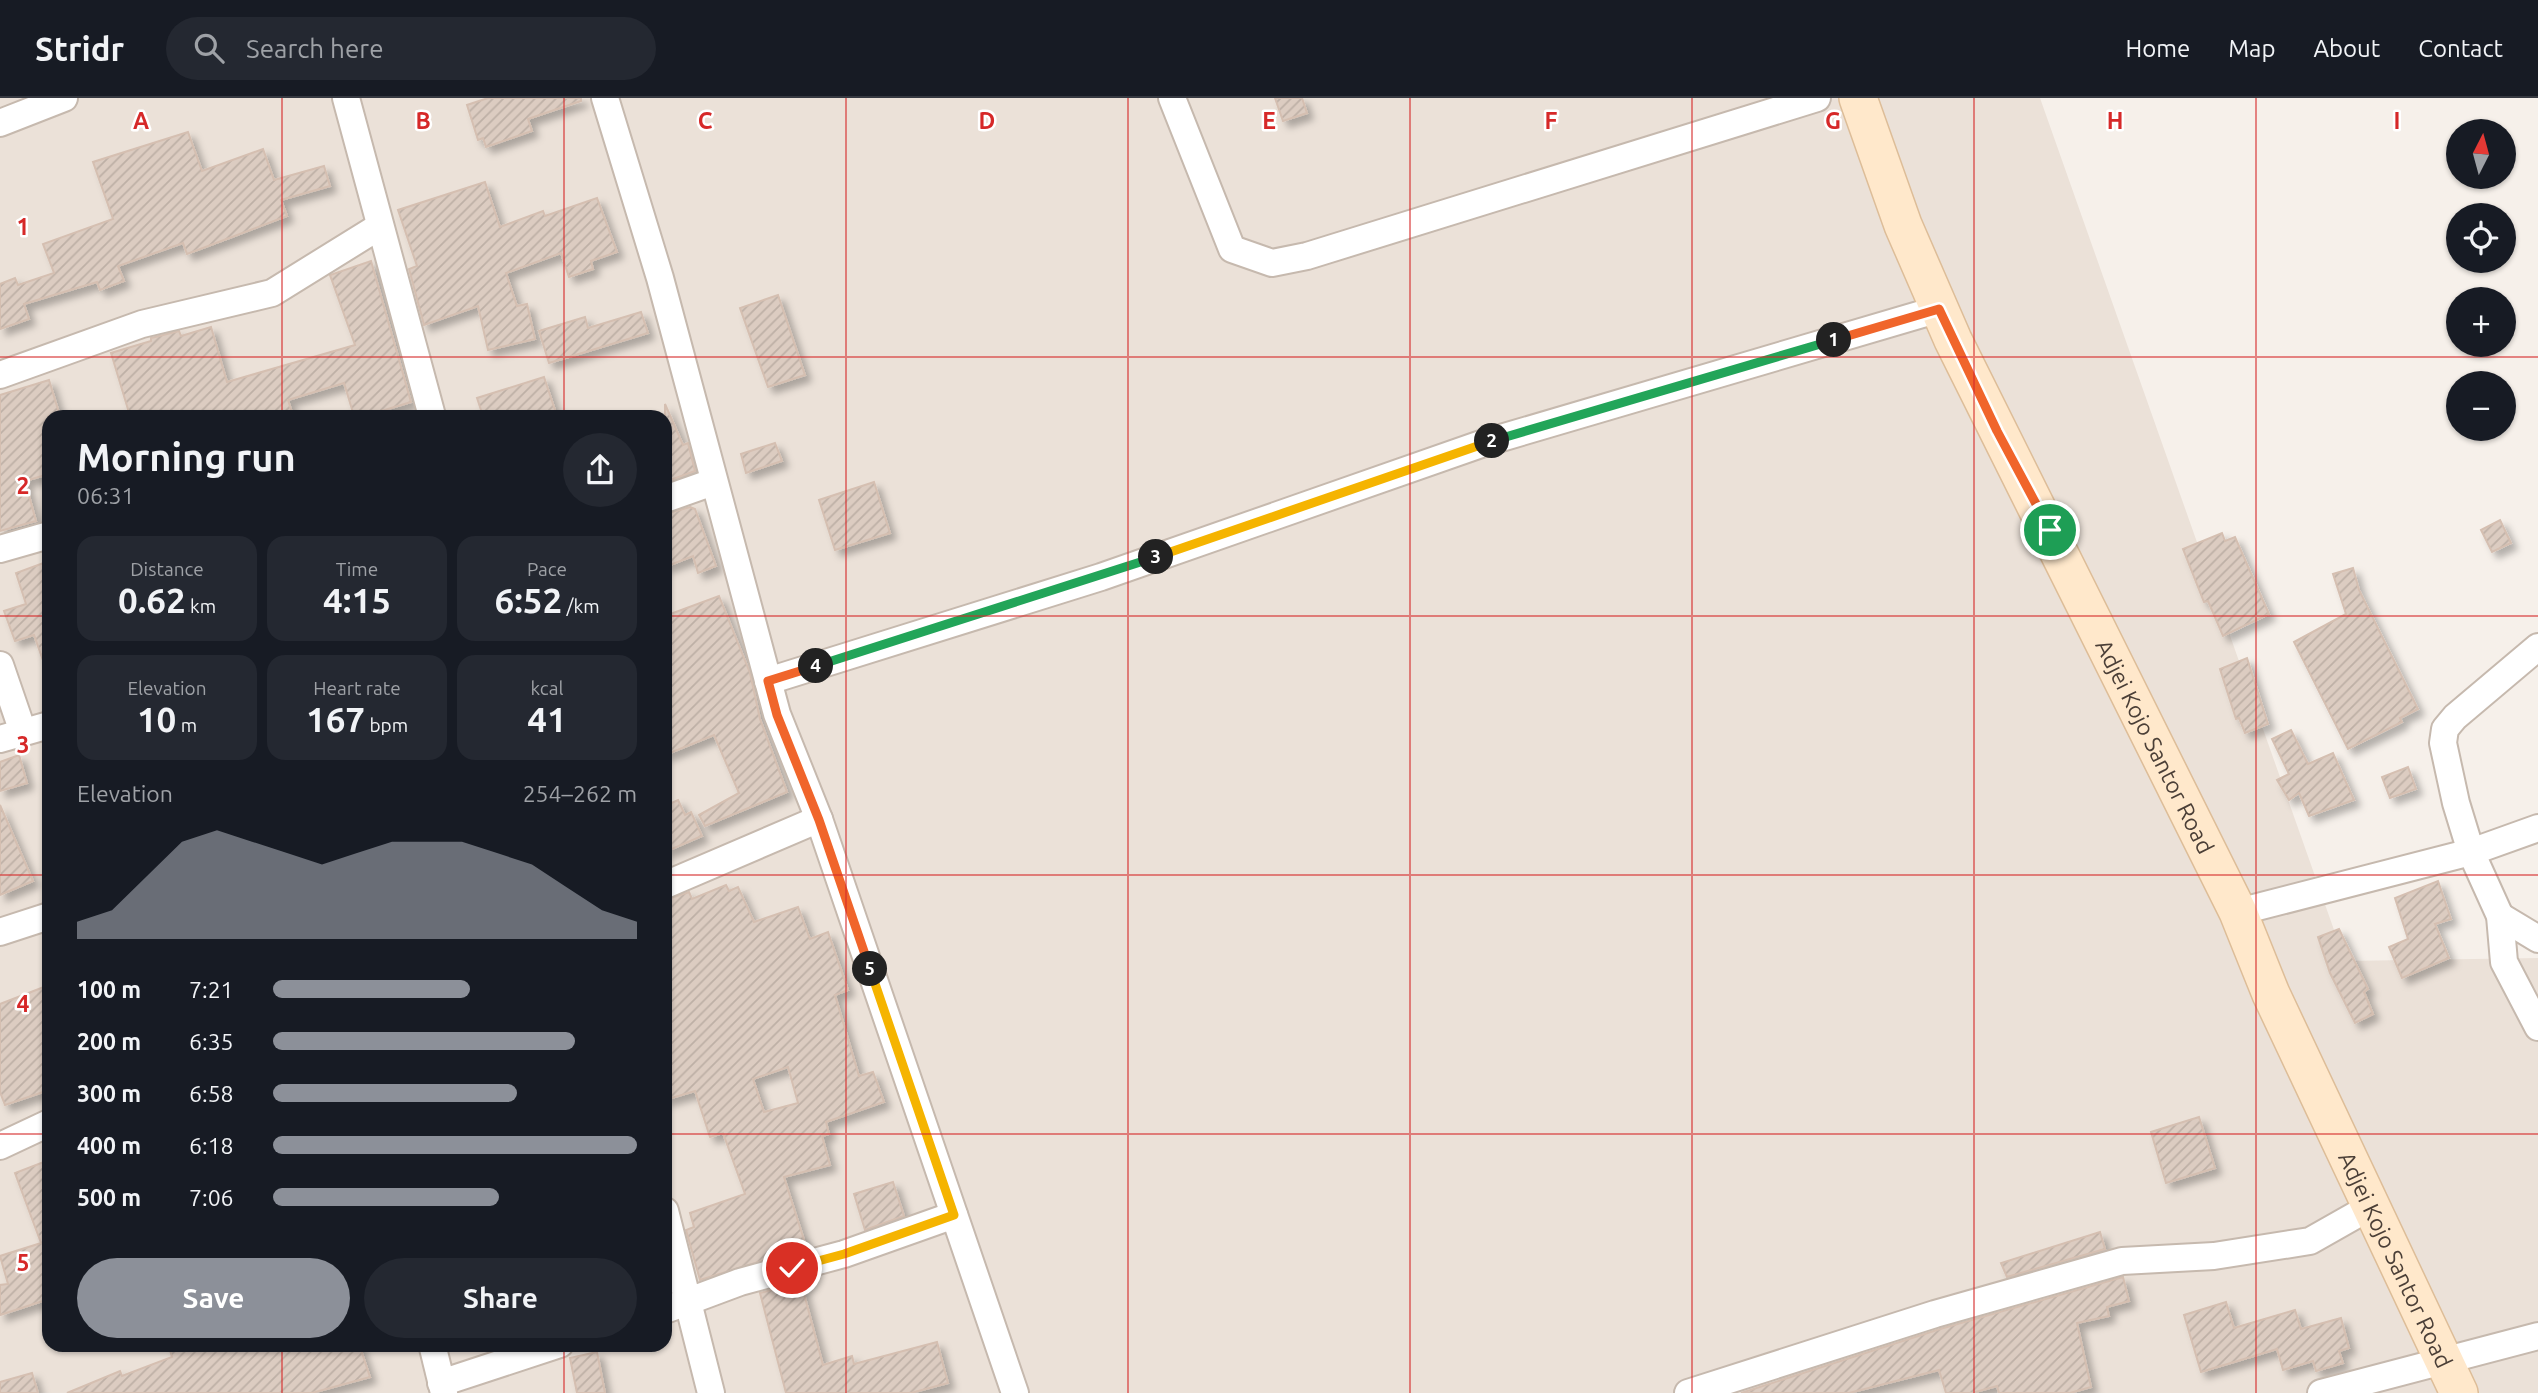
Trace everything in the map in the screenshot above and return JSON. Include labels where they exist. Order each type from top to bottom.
[{"type":"street","points":[[0,124],[64,98]]},
{"type":"street","points":[[346,98],[429,410]]},
{"type":"street","points":[[605,98],[660,278],[777,715],[819,820],[1015,1393]]},
{"type":"street","points":[[1172,98],[1232,249],[1272,263],[1307,256],[1817,98]]},
{"type":"street","name":"Adjei Kojo Santor Road","points":[[1858,98],[1903,225],[1939,309],[2238,912],[2271,994],[2459,1393]]},
{"type":"street","points":[[0,375],[142,324],[272,293],[380,226]]},
{"type":"street","points":[[768,681],[1101,577],[1484,443],[1939,309]]},
{"type":"street","points":[[672,497],[713,482]]},
{"type":"street","points":[[0,549],[42,537]]},
{"type":"street","points":[[2538,647],[2445,729],[2443,743],[2453,791],[2471,852],[2500,916],[2504,962],[2538,1027]]},
{"type":"street","points":[[0,665],[12,735],[42,727]]},
{"type":"street","points":[[672,882],[819,820]]},
{"type":"street","points":[[2238,912],[2471,852],[2538,828]]},
{"type":"street","points":[[2500,916],[2538,939]]},
{"type":"street","points":[[0,932],[42,918]]},
{"type":"street","points":[[0,1146],[42,1126]]},
{"type":"street","points":[[1688,1393],[1935,1314],[2122,1261],[2214,1256],[2310,1241],[2370,1207]]},
{"type":"street","points":[[676,1307],[740,1282],[844,1254],[954,1215]]},
{"type":"street","points":[[672,1272],[676,1307],[711,1393]]},
{"type":"street","points":[[2321,1393],[2538,1336]]},
{"type":"street","points":[[434,1352],[443,1388],[539,1352]]},
{"type":"shaded area","points":[[0,98],[2040,98],[2345,961],[2538,958],[2538,1393],[0,1393]]},
{"type":"building","points":[[488,98],[581,98],[581,101],[528,119],[532,131],[486,147],[483,138],[478,140],[467,105]]},
{"type":"building","points":[[1275,98],[1302,98],[1307,113],[1283,121]]},
{"type":"building","points":[[188,132],[202,171],[263,149],[274,180],[324,166],[330,186],[281,200],[287,216],[187,254],[183,243],[118,266],[124,281],[100,290],[97,282],[24,304],[29,319],[0,329],[0,284],[15,278],[18,285],[54,273],[43,244],[113,219],[93,162]]},
{"type":"building","points":[[485,182],[500,227],[543,211],[545,216],[597,198],[617,252],[591,261],[593,269],[569,277],[561,253],[506,273],[517,306],[527,304],[535,339],[488,350],[478,306],[424,325],[409,269],[417,266],[398,210]]},
{"type":"building","points":[[371,261],[411,402],[385,410],[352,410],[344,383],[288,400],[291,410],[128,410],[111,353],[151,341],[151,338],[179,331],[181,336],[211,327],[227,382],[355,345],[330,275]]},
{"type":"building","points":[[778,295],[805,375],[768,387],[740,308]]},
{"type":"building","points":[[641,312],[648,333],[549,363],[539,331],[585,317],[588,328]]},
{"type":"building","points":[[544,377],[555,410],[481,410],[477,398]]},
{"type":"building","points":[[49,380],[58,410],[42,410],[42,476],[25,481],[36,521],[0,531],[0,395]]},
{"type":"building","points":[[672,420],[683,445],[688,443],[695,471],[672,479]]},
{"type":"building","points":[[775,443],[782,461],[746,473],[741,454]]},
{"type":"building","points":[[874,482],[890,533],[835,550],[819,500]]},
{"type":"building","points":[[690,507],[695,509],[716,566],[698,573],[693,556],[672,564],[672,512]]},
{"type":"building","points":[[2500,520],[2511,543],[2492,552],[2481,530]]},
{"type":"building","points":[[2222,533],[2225,541],[2235,537],[2269,614],[2223,636],[2208,601],[2204,602],[2183,549]]},
{"type":"building","points":[[42,564],[42,658],[34,635],[15,641],[4,611],[26,604],[16,573]]},
{"type":"building","points":[[2353,568],[2359,590],[2418,709],[2400,718],[2402,722],[2348,749],[2294,642],[2346,614],[2333,574]]},
{"type":"building","points":[[719,596],[750,673],[760,719],[787,792],[705,826],[699,815],[739,793],[714,735],[672,752],[672,613]]},
{"type":"building","points":[[2247,658],[2268,724],[2245,733],[2239,718],[2236,719],[2220,669]]},
{"type":"building","points":[[2291,730],[2308,764],[2333,753],[2354,800],[2309,816],[2299,793],[2289,800],[2277,780],[2289,774],[2272,739]]},
{"type":"building","points":[[19,755],[27,783],[0,791],[0,762]]},
{"type":"building","points":[[2408,767],[2416,789],[2390,798],[2382,777]]},
{"type":"building","points":[[678,800],[685,815],[691,812],[702,836],[672,849],[672,803]]},
{"type":"building","points":[[0,805],[33,881],[0,895]]},
{"type":"building","points":[[2438,881],[2451,919],[2435,924],[2449,958],[2402,978],[2389,947],[2408,939],[2395,898]]},
{"type":"building","points":[[726,885],[729,891],[738,887],[754,922],[798,907],[810,939],[828,932],[848,990],[835,995],[859,1076],[873,1072],[884,1102],[826,1122],[829,1134],[822,1136],[830,1165],[784,1177],[805,1243],[780,1251],[781,1255],[700,1280],[686,1230],[694,1227],[690,1213],[745,1194],[723,1133],[710,1137],[695,1091],[672,1098],[672,898],[689,892],[692,899]],"holes":[[[788,1067],[798,1103],[764,1112],[753,1079]]]},
{"type":"building","points":[[2339,929],[2368,989],[2364,992],[2373,1014],[2355,1023],[2330,973],[2318,937]]},
{"type":"building","points":[[42,988],[42,1092],[5,1105],[0,1092],[0,1004]]},
{"type":"building","points":[[2199,1117],[2215,1168],[2166,1183],[2151,1132]]},
{"type":"building","points":[[42,1163],[42,1301],[0,1315],[0,1285],[8,1284],[0,1256],[41,1243],[15,1173]]},
{"type":"building","points":[[893,1182],[904,1216],[865,1230],[854,1194]]},
{"type":"building","points":[[2100,1232],[2105,1249],[2007,1277],[2001,1263]]},
{"type":"building","points":[[2123,1277],[2129,1301],[2107,1307],[2109,1316],[2077,1323],[2091,1387],[2070,1393],[1999,1393],[1997,1386],[1972,1393],[1946,1393],[1939,1370],[1849,1393],[1741,1393],[1940,1329]]},
{"type":"building","points":[[791,1285],[793,1292],[803,1290],[823,1365],[852,1356],[854,1364],[937,1342],[948,1383],[911,1393],[786,1393],[760,1293]]},
{"type":"building","points":[[2226,1302],[2234,1328],[2295,1310],[2301,1329],[2341,1318],[2349,1348],[2339,1351],[2343,1363],[2316,1371],[2313,1361],[2283,1370],[2277,1349],[2201,1372],[2184,1315]]},
{"type":"building","points":[[170,1352],[362,1352],[370,1377],[312,1393],[67,1393],[120,1371],[122,1376],[172,1357]]},
{"type":"building","points":[[597,1352],[605,1393],[577,1393],[570,1358]]},
{"type":"building","points":[[32,1373],[38,1393],[0,1393],[0,1382]]},
{"type":"route","points":[[792,1268],[844,1254],[954,1215],[819,820],[777,715],[768,681],[1101,577],[1484,443],[1939,309],[1997,431],[2050,530]]}]
